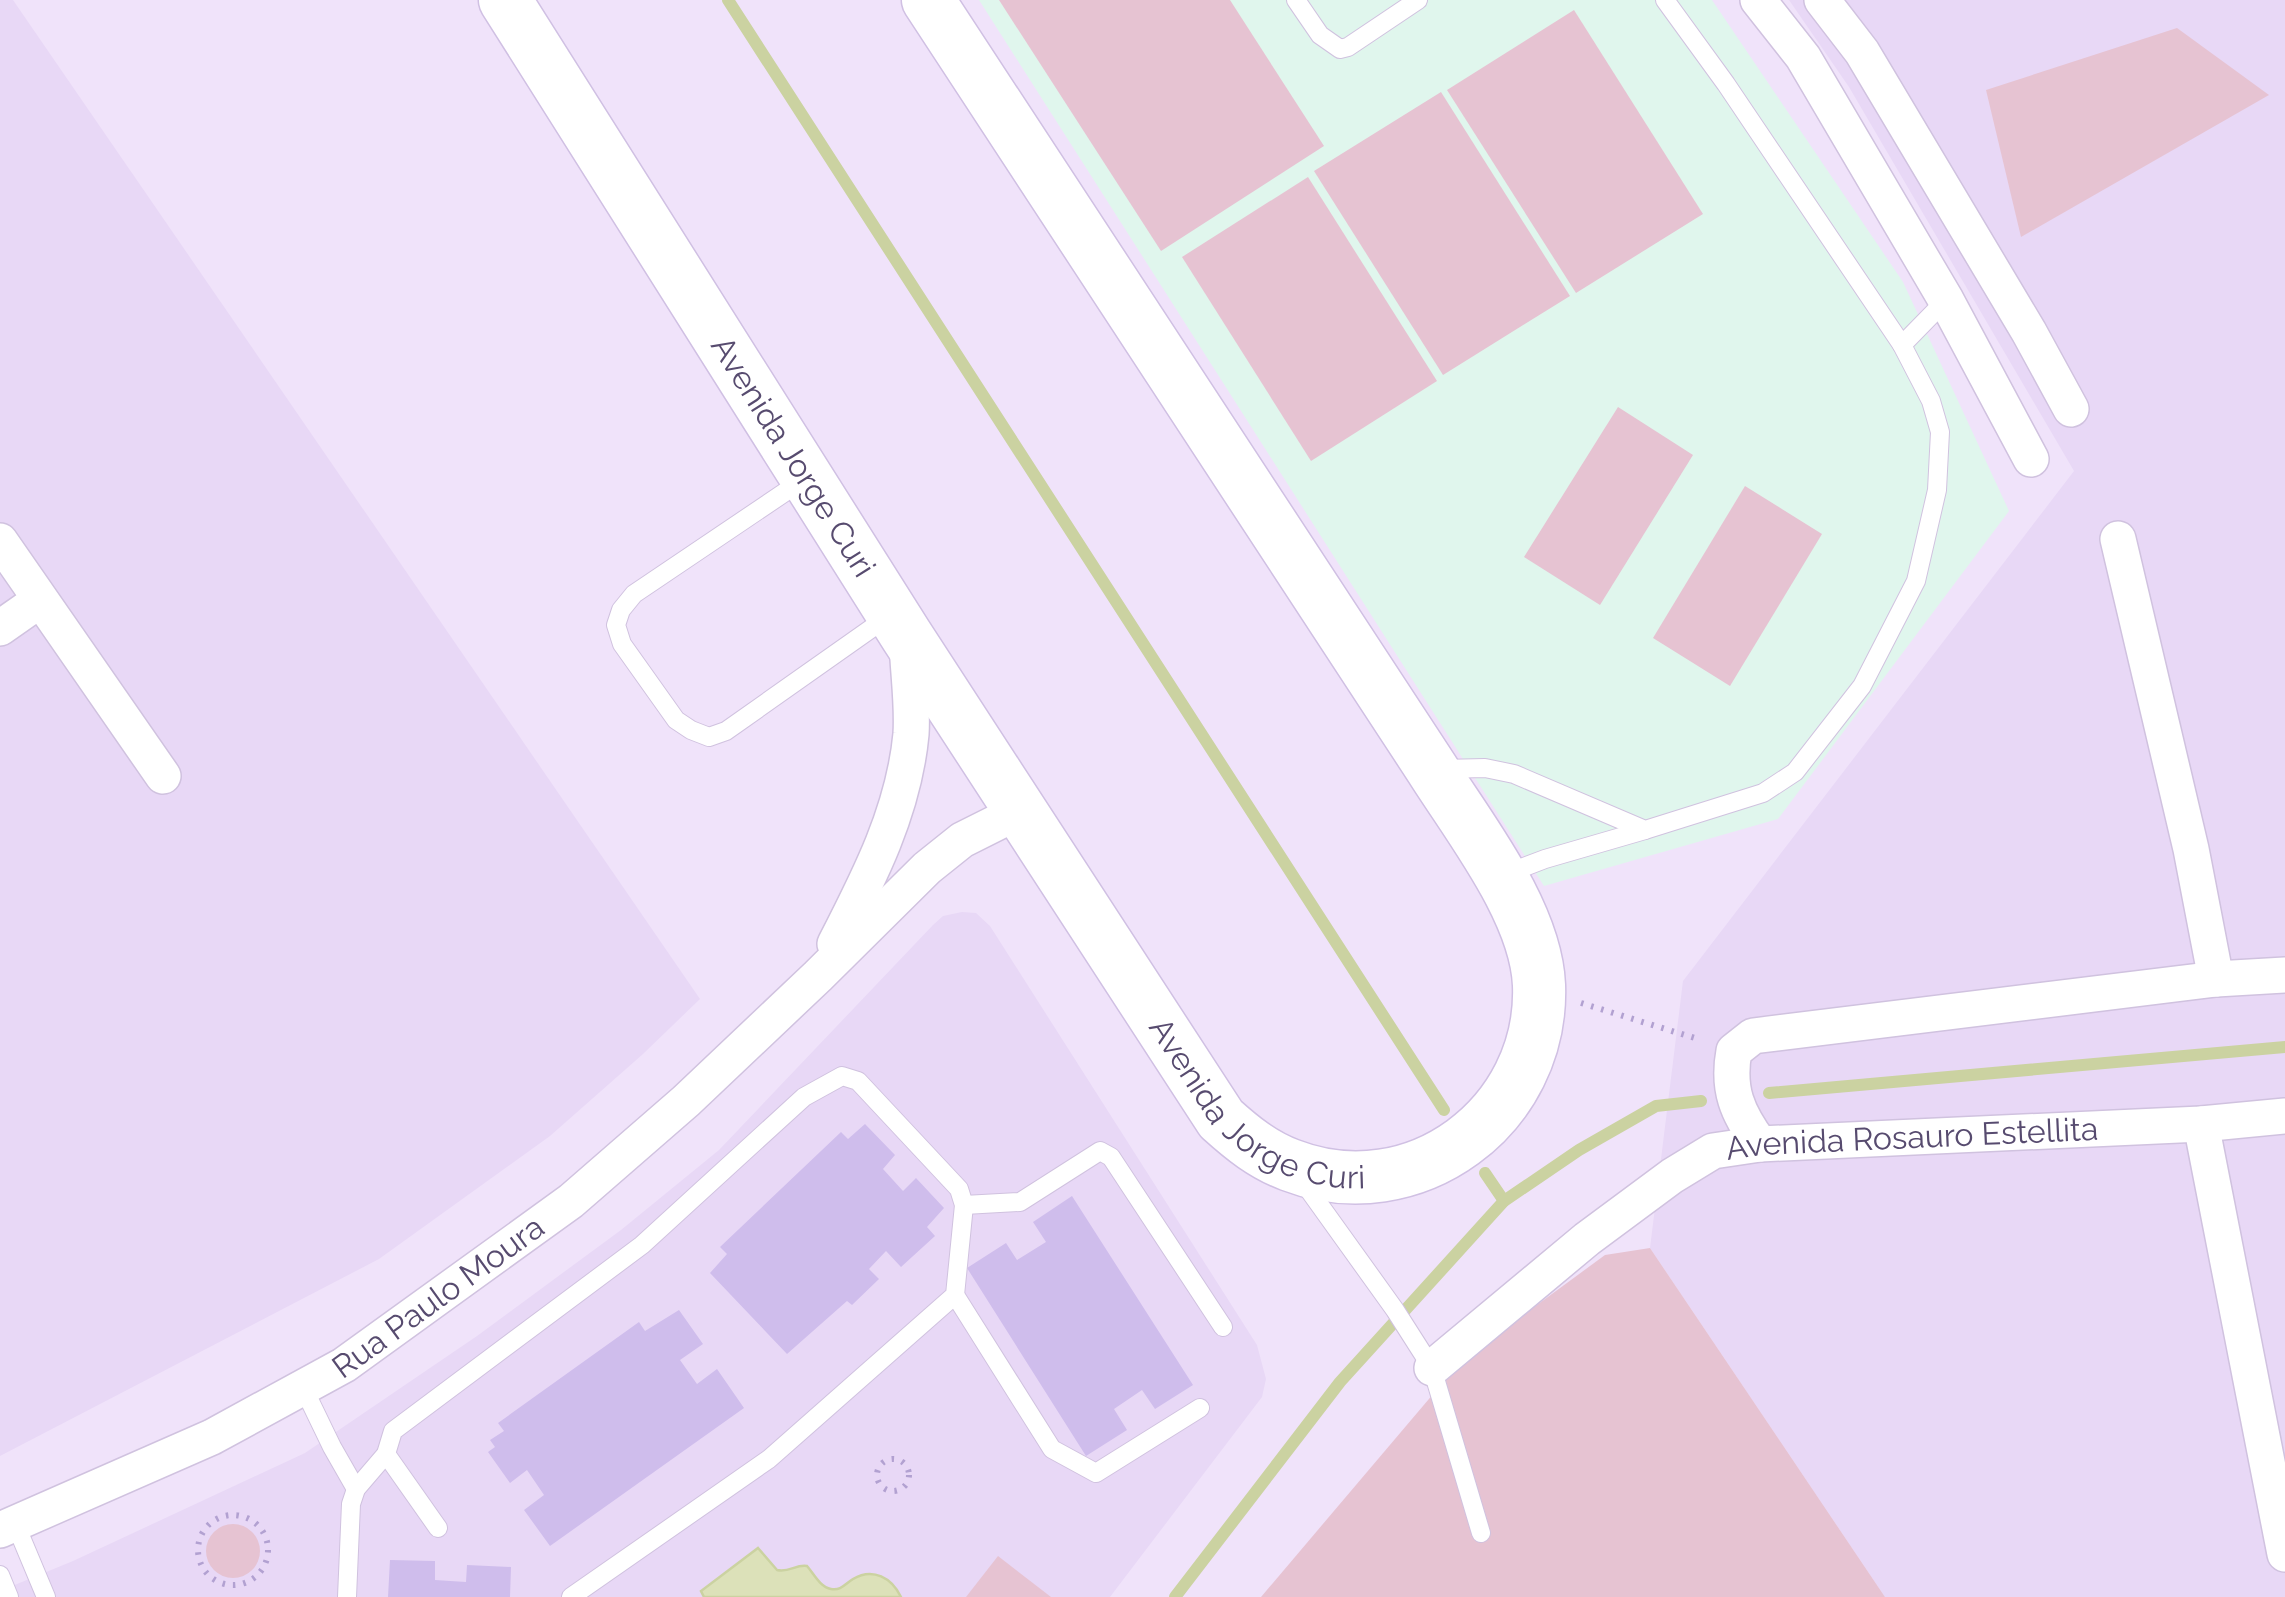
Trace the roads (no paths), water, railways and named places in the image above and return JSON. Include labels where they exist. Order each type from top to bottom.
[{"type":"street","name":"Avenida Jorge Curi","points":[[505,0],[900,625],[1221,1119],[1270,1157],[1316,1173],[1377,1177],[1417,1168],[1453,1150],[1481,1129],[1504,1103],[1524,1068],[1536,1028],[1539,984],[1524,922],[1500,876],[1432,769],[931,2]]},
{"type":"street","points":[[1758,0],[1803,57],[1946,300],[2031,459]]},
{"type":"street","points":[[1822,0],[1862,52],[2071,410]]},
{"type":"street","points":[[2118,539],[2191,850],[2216,979]]},
{"type":"street","points":[[0,542],[164,776]]},
{"type":"street","points":[[0,628],[40,600]]},
{"type":"street","name":"Rua Paulo Moura","points":[[818,976],[895,816],[911,734],[900,625]]},
{"type":"street","name":"Rua Paulo Moura","points":[[8,1527],[212,1437],[344,1365],[571,1201],[686,1101],[927,868],[962,840],[1022,810]]},
{"type":"street","points":[[1760,1144],[1746,1126],[1730,1074],[1744,1044],[2216,979],[2285,975]]},
{"type":"street","name":"Avenida Rosauro Estellita","points":[[1424,1354],[1672,1176],[1713,1151],[1760,1144],[2201,1124],[2285,1116]]},
{"type":"street","points":[[2201,1124],[2285,1554]]},
{"type":"lane","points":[[1296,0],[1320,35],[1340,49],[1417,0]]},
{"type":"lane","points":[[1500,876],[1763,793],[1795,772],[1862,686],[1916,582],[1937,490],[1940,432],[1932,401],[1902,345],[1726,84],[1664,0]]},
{"type":"lane","points":[[1902,345],[1946,300]]},
{"type":"lane","points":[[808,477],[634,594],[621,610],[616,625],[622,644],[676,720],[708,737],[726,732],[900,625]]},
{"type":"lane","points":[[1432,769],[1485,768],[1514,774],[1645,830]]},
{"type":"lane","points":[[347,1597],[351,1504],[356,1489],[386,1454],[393,1430],[642,1245],[804,1097],[842,1076],[858,1081],[960,1189],[964,1205],[955,1295],[1052,1449],[1096,1473],[1200,1408]]},
{"type":"lane","points":[[964,1205],[1020,1202],[1100,1151],[1110,1157],[1223,1328]]},
{"type":"lane","points":[[1292,1166],[1424,1354],[1482,1532]]},
{"type":"lane","points":[[571,1597],[769,1459],[955,1295]]},
{"type":"lane","points":[[303,1387],[356,1489]]},
{"type":"lane","points":[[386,1454],[438,1528]]},
{"type":"lane","points":[[8,1527],[46,1597]]},
{"type":"lane","points":[[0,1575],[10,1597]]},
{"type":"waterway","points":[[728,0],[1444,1110]]},
{"type":"waterway","points":[[1769,1093],[2285,1047]]},
{"type":"waterway","points":[[1175,1597],[1340,1382],[1504,1201],[1579,1150],[1656,1106],[1701,1101]]},
{"type":"waterway","points":[[1485,1173],[1504,1201]]}]
